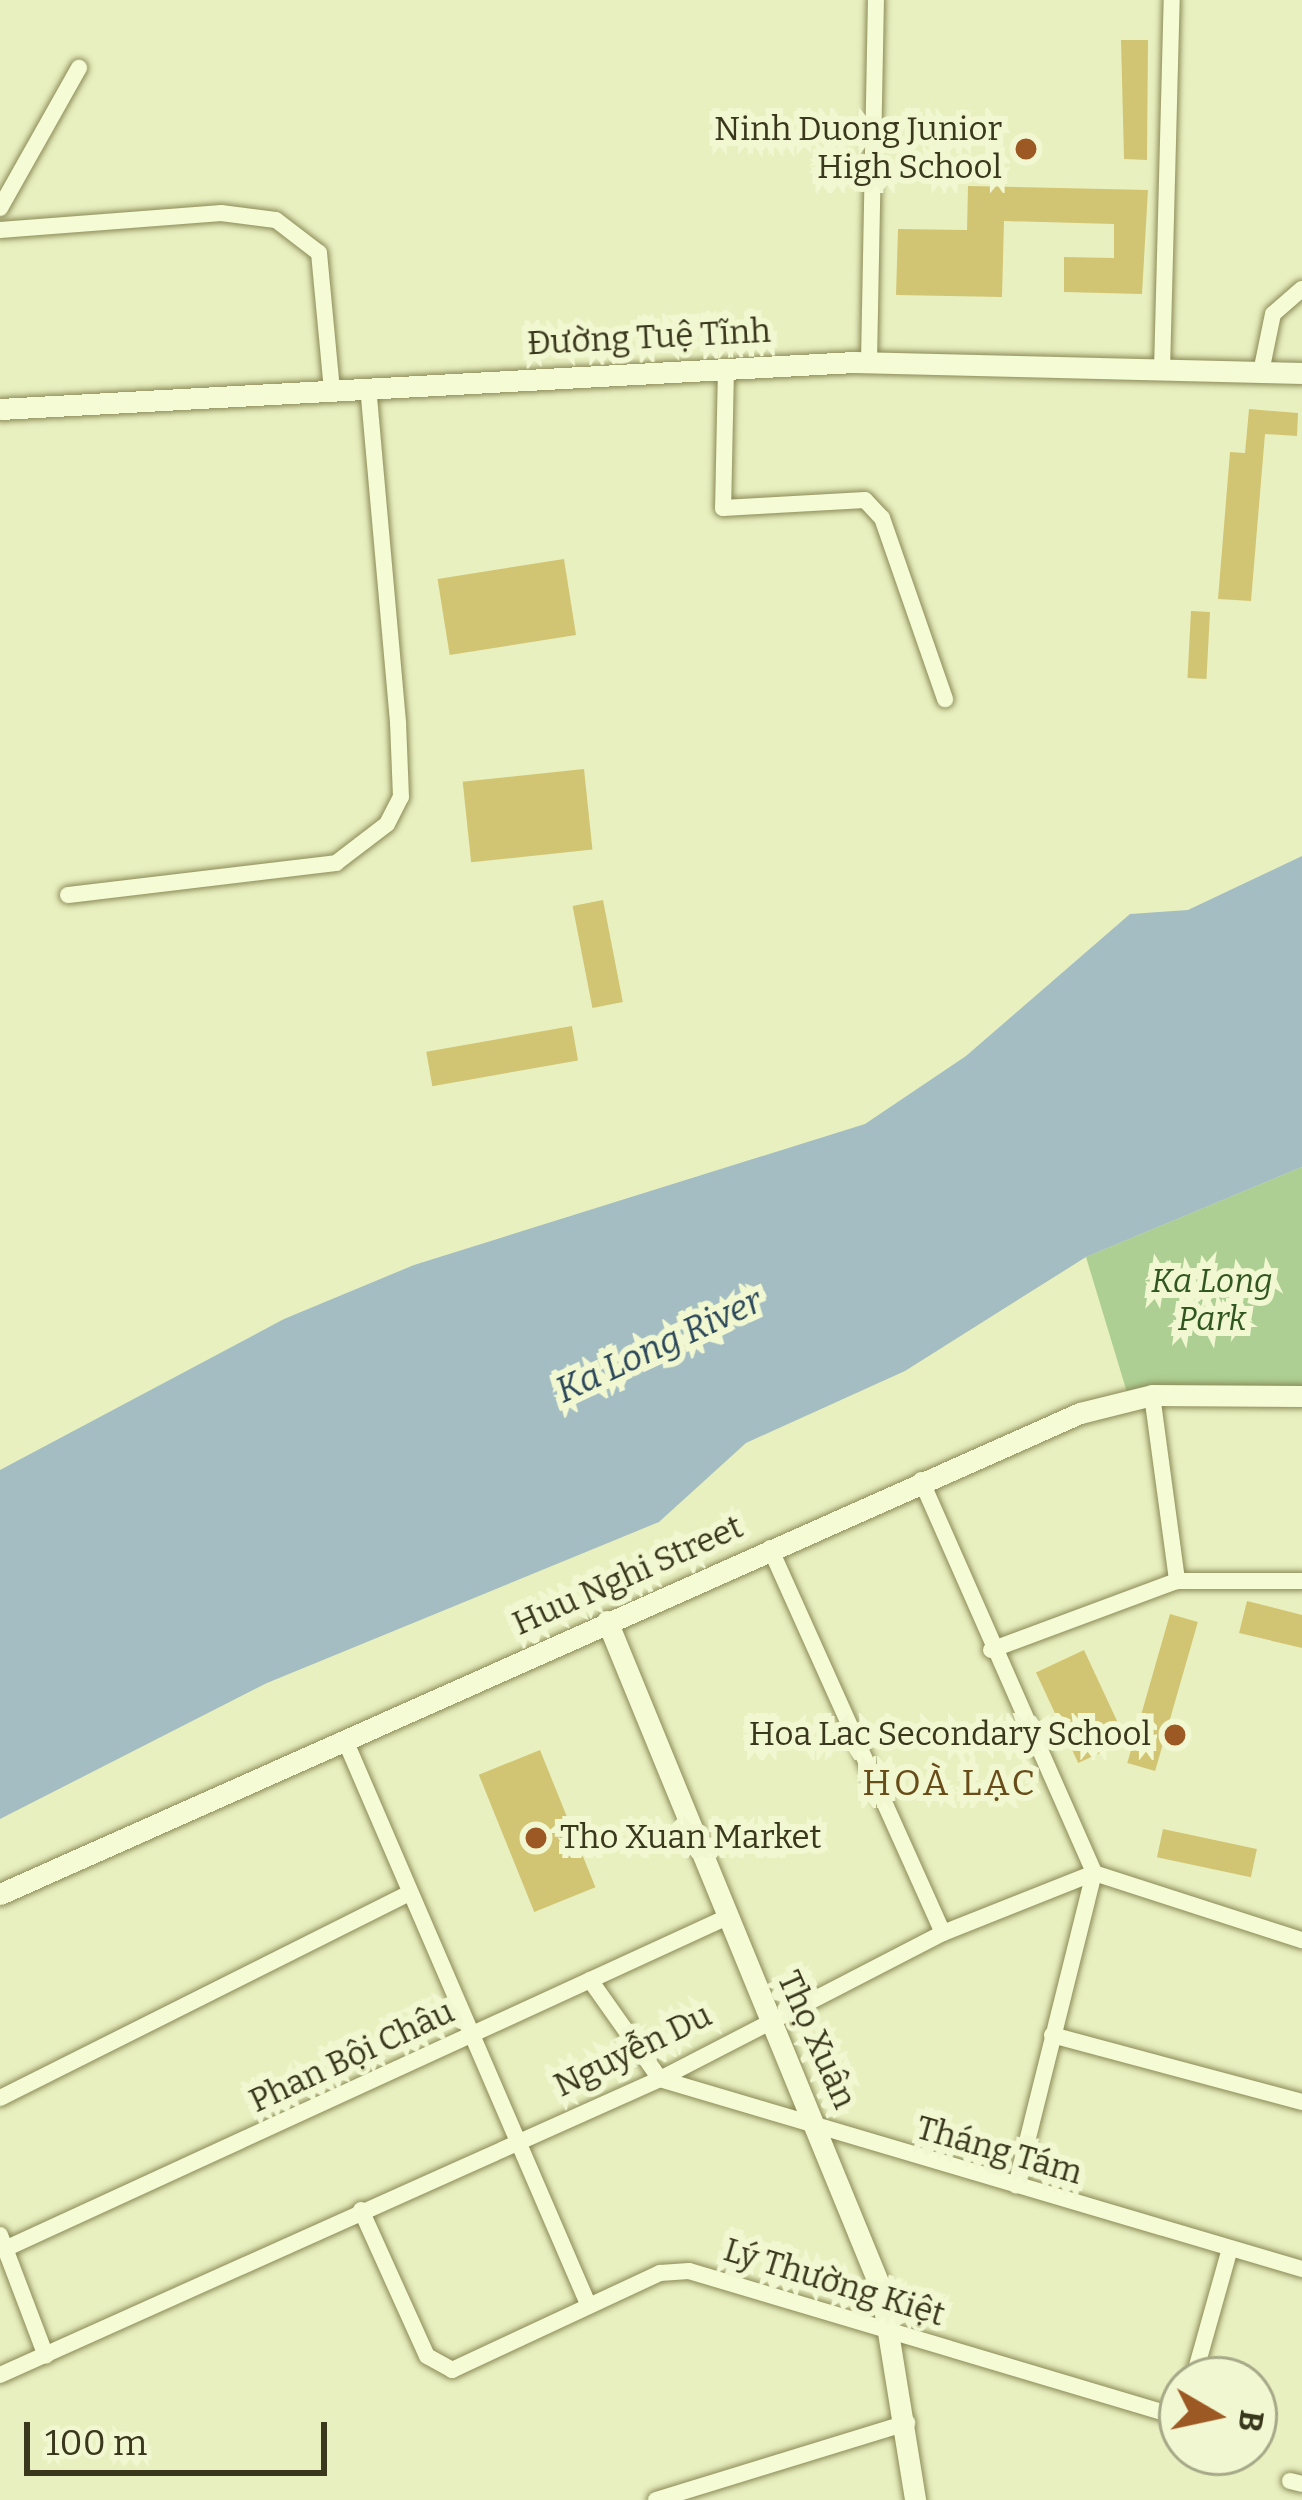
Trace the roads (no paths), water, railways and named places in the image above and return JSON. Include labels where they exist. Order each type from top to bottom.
[{"type":"street","points":[[869,362],[876,0]]},
{"type":"street","points":[[1162,370],[1172,0]]},
{"type":"street","points":[[0,208],[79,68]]},
{"type":"street","points":[[0,230],[221,213],[277,220],[319,253],[332,390]]},
{"type":"street","points":[[1261,372],[1273,314],[1302,289]]},
{"type":"street","name":"Đường Tuệ Tĩnh","points":[[0,409],[869,362],[1302,373]]},
{"type":"street","points":[[726,368],[723,508],[865,500],[883,518],[945,699]]},
{"type":"street","points":[[68,895],[336,863],[387,824],[401,796],[398,722],[368,388]]},
{"type":"street","points":[[1152,1395],[1177,1581]]},
{"type":"street","name":"Huu Nghi Street","points":[[0,1894],[922,1480],[1152,1395],[1302,1396]]},
{"type":"street","points":[[922,1480],[991,1650],[1094,1873],[1016,2186]]},
{"type":"street","points":[[770,1548],[943,1933]]},
{"type":"street","points":[[991,1650],[1177,1581],[1302,1581]]},
{"type":"street","name":"Thọ Xuân","points":[[608,1621],[723,1918],[821,2131],[891,2333],[915,2500]]},
{"type":"street","points":[[345,1740],[405,1894],[588,2304]]},
{"type":"street","points":[[1094,1873],[1299,1939],[1302,1919]]},
{"type":"street","name":"Nguyễn Du","points":[[0,2375],[517,2137],[659,2079],[770,2016],[943,1933],[1094,1873]]},
{"type":"street","points":[[0,2098],[405,1894]]},
{"type":"street","name":"Phan Bội Châu","points":[[3,2242],[723,1918]]},
{"type":"street","points":[[590,1980],[659,2079]]},
{"type":"street","points":[[1052,2035],[1302,2102]]},
{"type":"street","name":"Tháng Tám","points":[[659,2079],[1228,2252],[1302,2269]]},
{"type":"street","name":"Lý Thường Kiệt","points":[[361,2210],[427,2356],[444,2368],[472,2367],[588,2304],[660,2273],[710,2273],[891,2333],[1158,2411]]},
{"type":"street","points":[[3,2242],[46,2356]]},
{"type":"street","points":[[1199,2356],[1228,2252]]},
{"type":"street","points":[[667,2498],[907,2423]]},
{"type":"water","name":"Ka Long River","points":[[1302,856],[1302,1167],[1086,1257],[905,1371],[746,1443],[659,1522],[267,1683],[0,1819],[0,1470],[284,1319],[414,1265],[865,1124],[966,1056],[1130,914],[1188,910]]},
{"type":"place","name":"Ninh Duong Junior High School","points":[[1026,149]]},
{"type":"place","name":"Hoa Lac Secondary School","points":[[1175,1735]]},
{"type":"place","name":"Tho Xuan Market","points":[[536,1838]]},
{"type":"district","name":"HOÀ LẠC","points":[[950,1784]]},
{"type":"park label","name":"Ka Long Park","points":[[1212,1301]]}]
